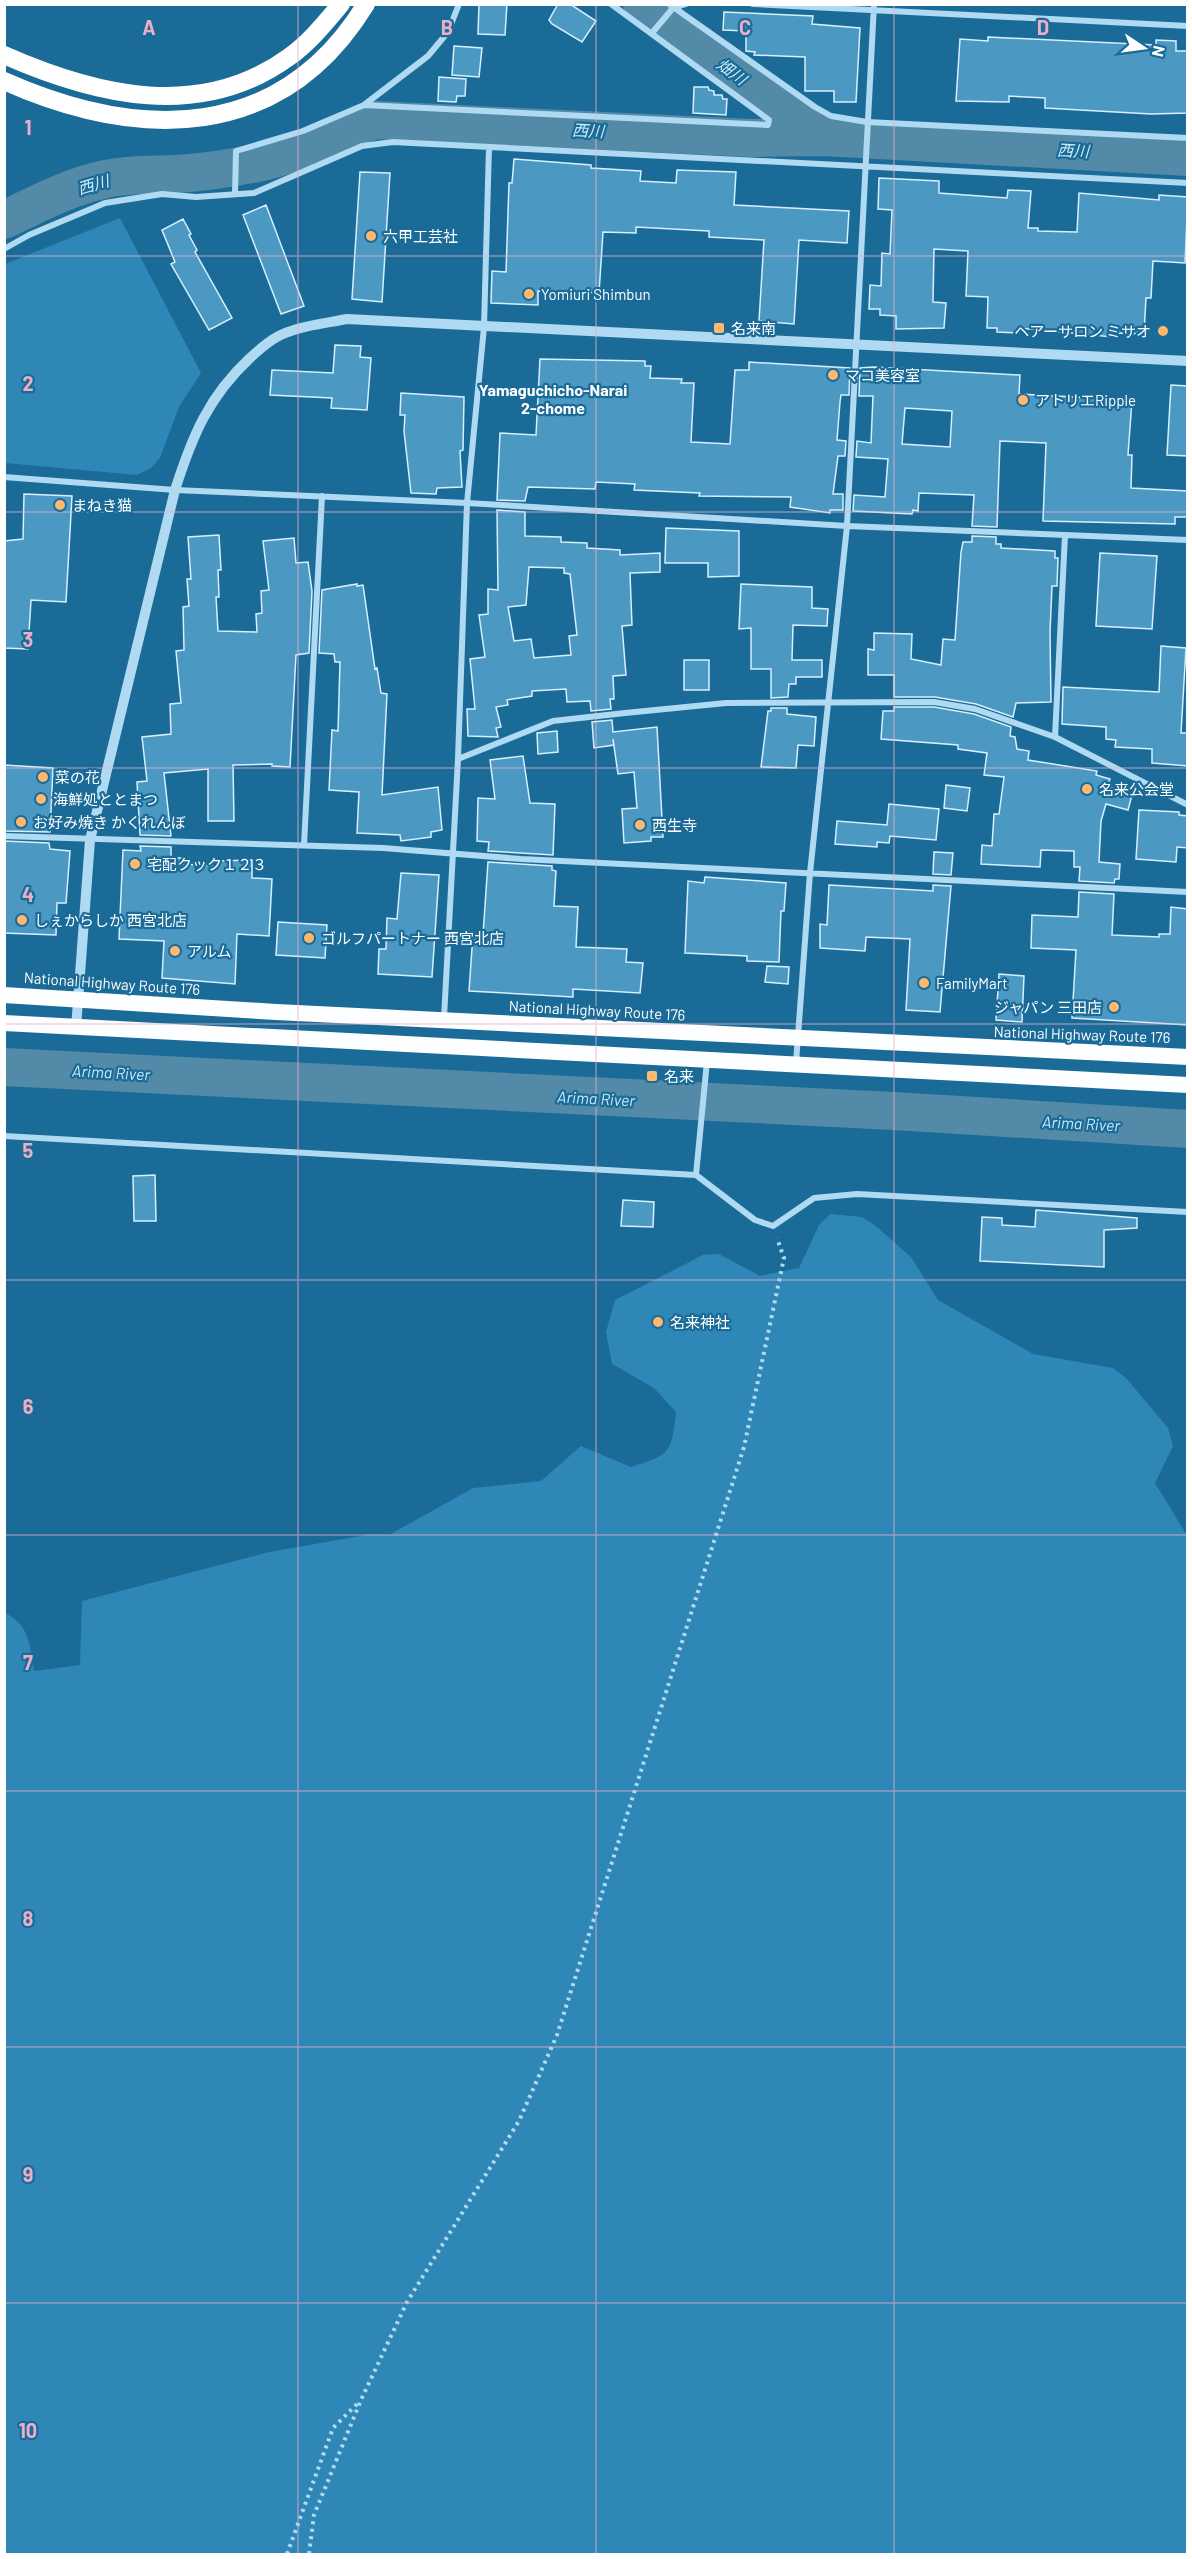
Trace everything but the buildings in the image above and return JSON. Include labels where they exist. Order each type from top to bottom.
[{"type":"highway","points":[[4,55],[115,92],[167,97],[211,94],[265,72],[290,57],[315,35],[340,4]]},
{"type":"highway","points":[[4,81],[68,104],[118,116],[161,121],[198,120],[246,108],[293,83],[326,59],[353,26],[366,4]]},
{"type":"highway","name":"National Highway Route 176","points":[[4,995],[444,1021],[1188,1057]]},
{"type":"highway","points":[[4,1023],[1188,1085]]},
{"type":"street","points":[[235,194],[236,151],[303,131],[364,105],[428,56],[448,32],[459,4]]},
{"type":"street","points":[[364,105],[768,125],[769,120],[654,31],[611,4]]},
{"type":"street","points":[[654,31],[671,8],[686,4]]},
{"type":"street","points":[[753,4],[873,8],[1188,26]]},
{"type":"street","points":[[671,8],[831,116],[867,125],[1188,138]]},
{"type":"street","points":[[795,1066],[810,873],[847,526],[873,8]]},
{"type":"street","points":[[4,249],[29,235],[105,203],[162,195],[196,197],[254,193],[362,146],[393,142],[1188,183]]},
{"type":"street","points":[[444,1021],[458,759],[467,503],[484,327],[489,147]]},
{"type":"street","points":[[76,1028],[80,999],[90,840],[175,490],[190,444],[207,409],[234,373],[266,343],[286,332],[347,319],[1188,361]]},
{"type":"street","points":[[4,477],[175,490],[467,503],[847,526],[1188,540]]},
{"type":"street","points":[[304,845],[322,496]]},
{"type":"street","points":[[1055,736],[1065,535]]},
{"type":"street","points":[[458,759],[553,722],[726,703],[829,701],[958,704],[1055,736],[1188,805]]},
{"type":"street","points":[[4,836],[304,845],[452,855],[1188,892]]},
{"type":"street","points":[[696,1175],[707,1060]]},
{"type":"street","points":[[4,1136],[696,1175],[755,1220],[773,1226],[814,1198],[857,1194],[1188,1212]]},
{"type":"path","points":[[309,2554],[314,2515],[361,2400],[406,2302],[519,2121],[557,2036],[744,1447],[784,1258],[773,1226]]},
{"type":"path","points":[[287,2554],[333,2428],[361,2400]]},
{"type":"shaded area","points":[[120,218],[201,373],[179,407],[160,458],[151,468],[137,475],[5,463],[5,264]]},
{"type":"shaded area","points":[[830,1214],[862,1217],[876,1226],[911,1257],[938,1300],[1033,1354],[1113,1368],[1126,1378],[1168,1428],[1173,1446],[1155,1483],[1188,1537],[1187,2554],[5,2554],[5,1613],[20,1624],[24,1630],[30,1645],[34,1671],[80,1665],[82,1601],[269,1552],[372,1534],[389,1535],[473,1488],[541,1481],[581,1446],[631,1467],[654,1459],[667,1450],[670,1444],[676,1412],[654,1388],[612,1364],[606,1332],[615,1300],[703,1255],[719,1254],[760,1276],[799,1268],[819,1225]]},
{"type":"waterway","name":"畑川","points":[[642,4],[823,137]]},
{"type":"waterway","name":"西川","points":[[4,220],[54,196],[93,182],[123,176],[206,171],[257,163],[288,154],[377,120],[751,138],[823,137],[1188,157]]},
{"type":"waterway","name":"Arima River","points":[[4,1067],[894,1111],[1188,1129]]},
{"type":"place","name":"六甲工芸社","points":[[371,236]]},
{"type":"place","name":"Yomiuri Shimbun","points":[[529,294]]},
{"type":"place","name":"名来南","points":[[719,328]]},
{"type":"place","name":"ヘアーサロン ミサオ","points":[[1163,331]]},
{"type":"place","name":"マコ美容室","points":[[833,375]]},
{"type":"place","name":"アトリエRipple","points":[[1023,400]]},
{"type":"place","name":"まねき猫","points":[[60,505]]},
{"type":"place","name":"菜の花","points":[[43,777]]},
{"type":"place","name":"名来公会堂","points":[[1087,789]]},
{"type":"place","name":"海鮮処ととまつ","points":[[41,799]]},
{"type":"place","name":"お好み焼き かくれんぼ","points":[[21,822]]},
{"type":"place","name":"西生寺","points":[[640,825]]},
{"type":"place","name":"宅配クック１２３","points":[[135,864]]},
{"type":"place","name":"しぇからしか 西宮北店","points":[[22,920]]},
{"type":"place","name":"ゴルフパートナー 西宮北店","points":[[309,938]]},
{"type":"place","name":"アルム","points":[[175,951]]},
{"type":"place","name":"FamilyMart","points":[[924,983]]},
{"type":"place","name":"ジャパン 三田店","points":[[1114,1007]]},
{"type":"place","name":"名来","points":[[652,1076]]},
{"type":"place","name":"名来神社","points":[[658,1322]]},
{"type":"district","name":"Yamaguchicho-Narai 2-chome","points":[[553,398]]}]
